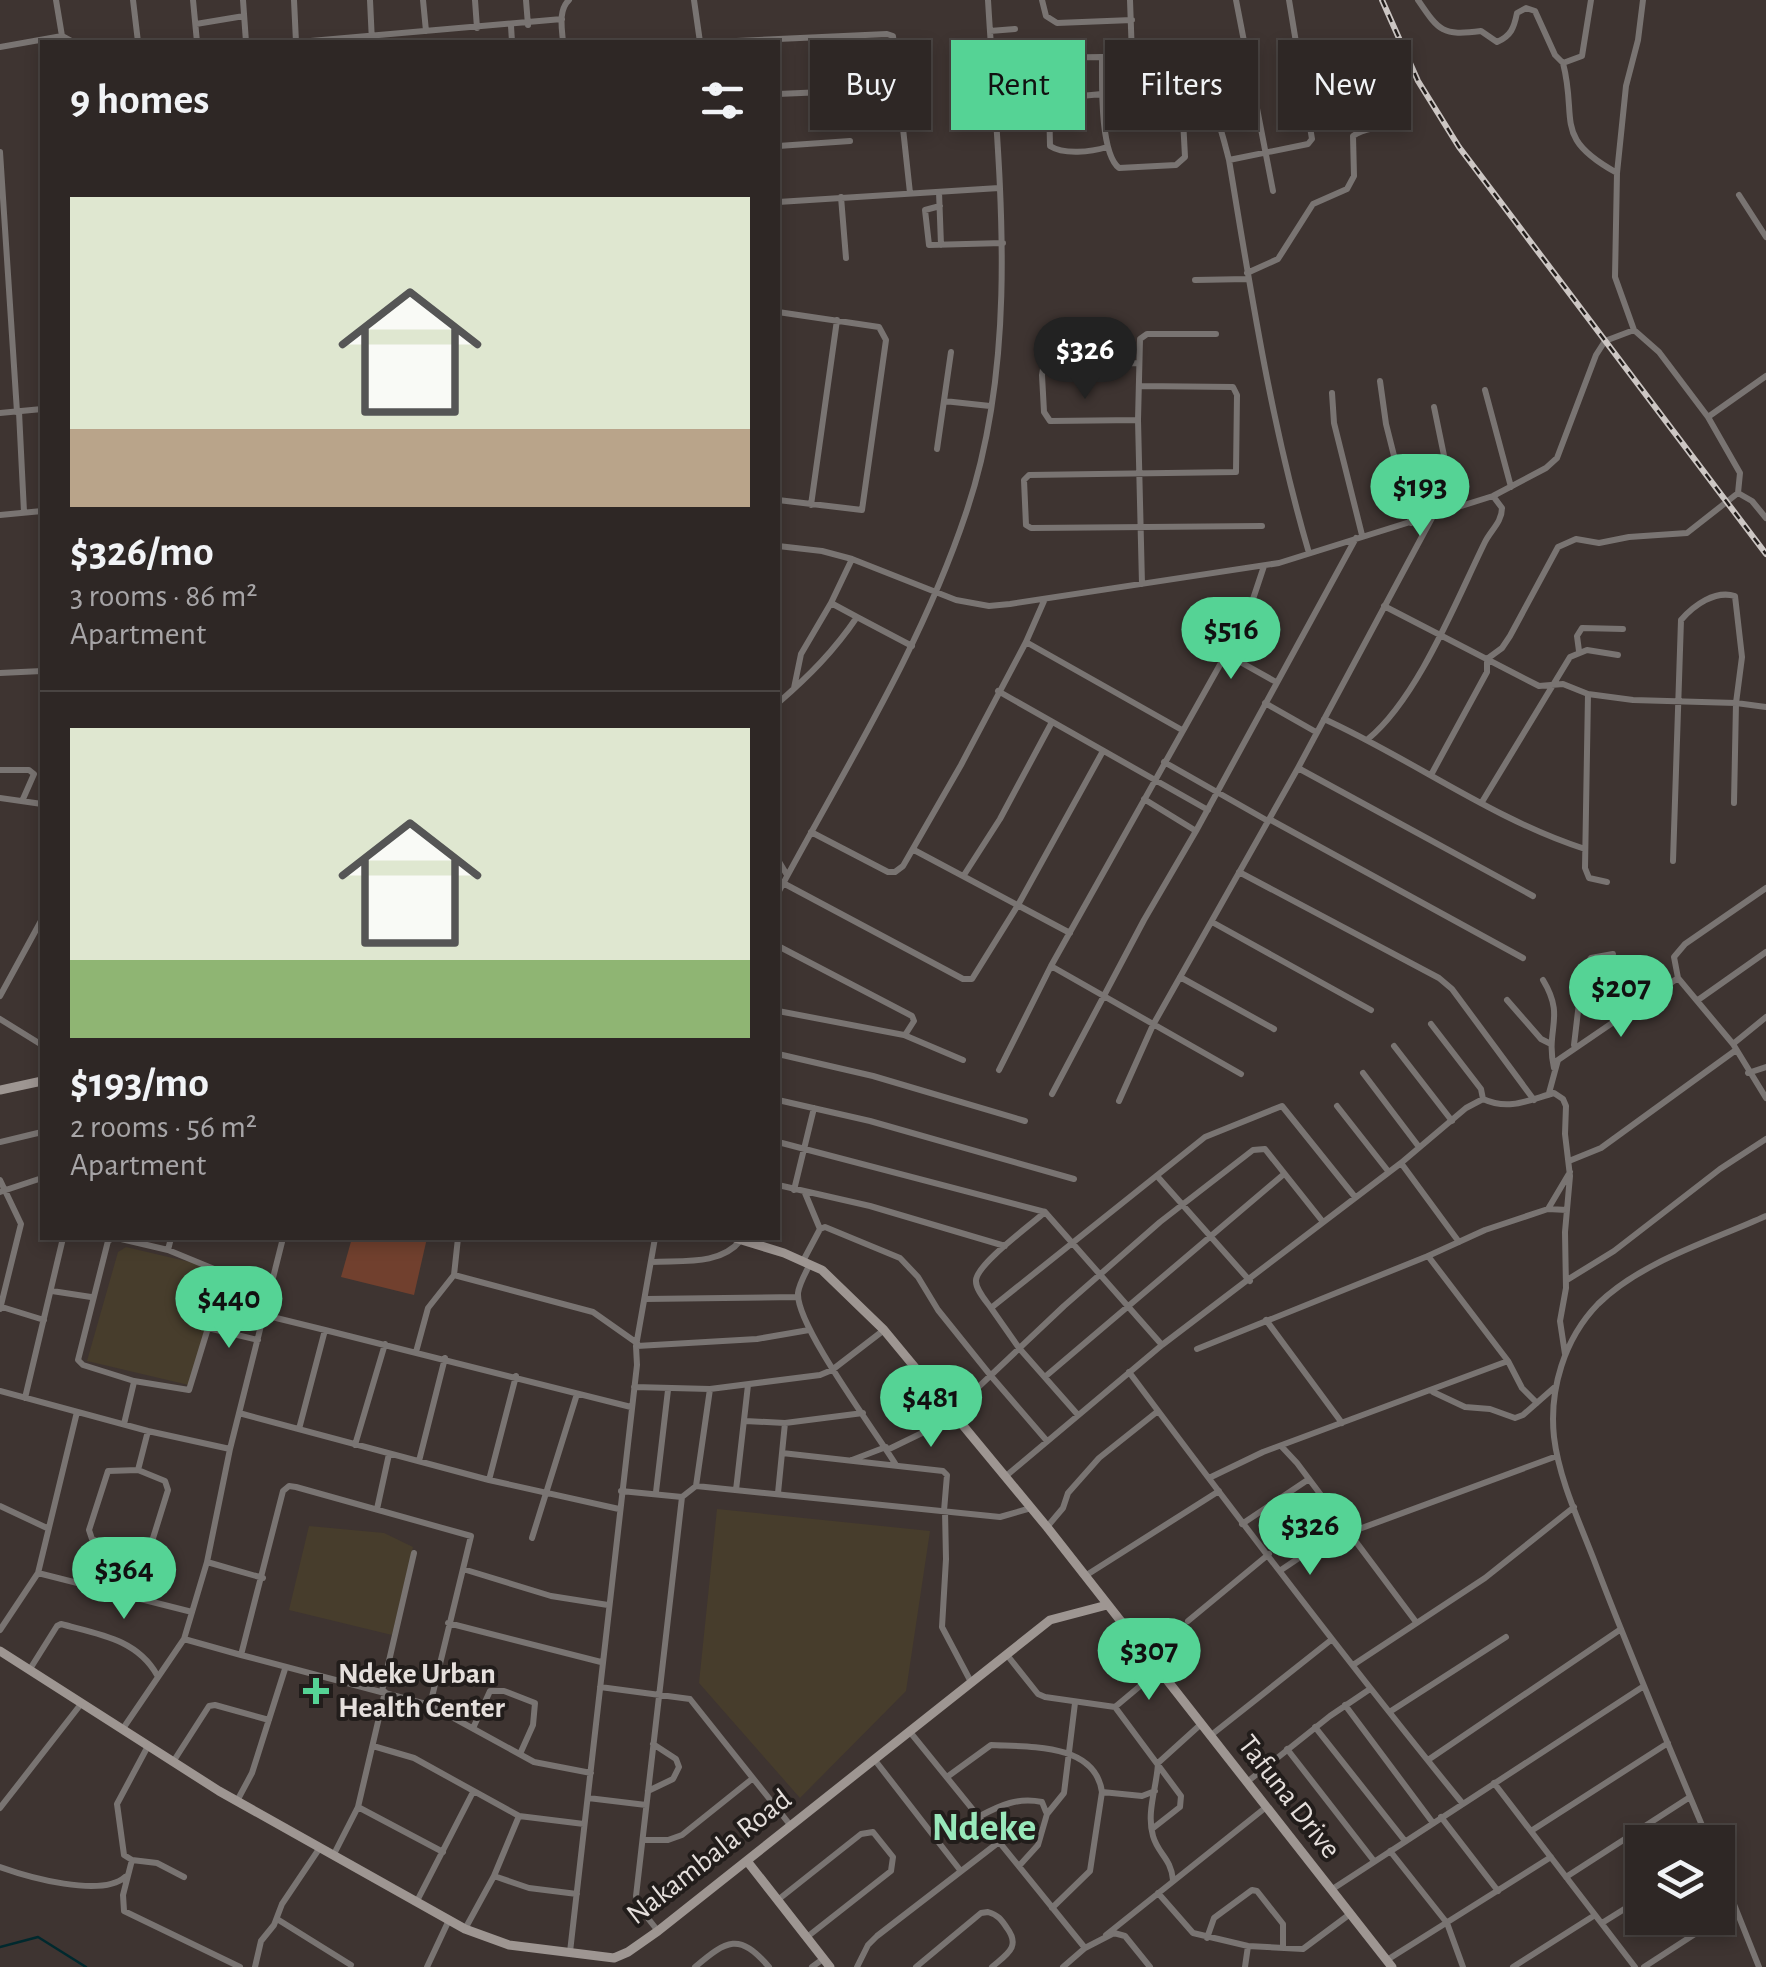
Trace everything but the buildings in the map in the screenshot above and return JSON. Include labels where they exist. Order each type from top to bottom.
[{"type":"main road","points":[[0,1090],[40,1082]]},
{"type":"main road","name":"Tafuna Drive","points":[[744,1240],[806,1262],[839,1284],[884,1330],[1047,1527],[1389,1964]]},
{"type":"main road","name":"Nakambala Road","points":[[0,1651],[237,1802],[465,1929],[508,1945],[598,1962],[621,1956],[658,1931],[1050,1620],[1106,1605]]},
{"type":"main road","points":[[747,1860],[827,1963]]},
{"type":"street","points":[[56,0],[62,36]]},
{"type":"street","points":[[133,0],[138,40]]},
{"type":"street","points":[[193,0],[197,40]]},
{"type":"street","points":[[243,0],[246,40]]},
{"type":"street","points":[[294,0],[298,40]]},
{"type":"street","points":[[370,0],[372,40],[426,31],[562,19]]},
{"type":"street","points":[[423,0],[426,31]]},
{"type":"street","points":[[475,0],[477,28]]},
{"type":"street","points":[[526,0],[528,24]]},
{"type":"street","points":[[563,40],[562,19],[568,0]]},
{"type":"street","points":[[694,0],[700,40]]},
{"type":"street","points":[[988,0],[991,40]]},
{"type":"street","points":[[1042,0],[1042,9],[1050,22],[1132,20]]},
{"type":"street","points":[[1130,0],[1132,40]]},
{"type":"street","points":[[1236,0],[1273,191]]},
{"type":"street","points":[[1228,160],[1312,140],[1289,0]]},
{"type":"street","points":[[1418,0],[1436,26],[1454,34],[1481,31],[1497,42],[1507,38],[1514,28],[1517,13],[1526,8],[1535,11],[1563,64],[1574,138],[1588,157],[1616,173]]},
{"type":"street","points":[[1563,64],[1582,56],[1591,0]]},
{"type":"street","points":[[1486,659],[1502,648],[1554,552],[1566,541],[1599,543],[1688,533],[1738,494],[1740,473],[1708,417],[1660,352],[1634,330],[1615,277],[1616,173],[1626,86],[1643,0]]},
{"type":"street","points":[[196,24],[244,16]]},
{"type":"street","points":[[511,26],[512,40]]},
{"type":"street","points":[[990,31],[1015,29]]},
{"type":"street","points":[[49,40],[62,36],[69,40]]},
{"type":"street","points":[[780,40],[893,36],[910,194]]},
{"type":"street","points":[[0,47],[40,42]]},
{"type":"street","points":[[1102,58],[1105,114]]},
{"type":"street","points":[[1085,59],[1105,58]]},
{"type":"street","points":[[780,94],[810,93]]},
{"type":"street","points":[[1102,94],[1054,97],[1047,104],[1052,150],[1094,151],[1107,147]]},
{"type":"street","points":[[780,889],[912,646],[966,513],[990,406],[999,334],[1003,243],[996,130]]},
{"type":"street","points":[[1106,130],[1110,157],[1119,168],[1176,164],[1184,157],[1183,130]]},
{"type":"street","points":[[1219,130],[1285,468],[1310,553]]},
{"type":"street","points":[[1195,280],[1248,276],[1278,259],[1313,204],[1346,189],[1354,176],[1353,136],[1367,130]]},
{"type":"street","points":[[780,146],[850,142]]},
{"type":"street","points":[[1094,151],[1110,157]]},
{"type":"street","points":[[0,152],[24,512]]},
{"type":"street","points":[[780,202],[999,188]]},
{"type":"street","points":[[939,192],[941,244]]},
{"type":"street","points":[[1739,195],[1766,237]]},
{"type":"street","points":[[841,197],[846,258]]},
{"type":"street","points":[[940,206],[925,210],[927,243],[1003,243]]},
{"type":"street","points":[[780,312],[880,327],[886,336],[864,507],[860,511],[780,500]]},
{"type":"street","points":[[810,505],[836,320]]},
{"type":"street","points":[[780,546],[852,559],[935,593],[989,606],[1264,566],[1493,496],[1557,458],[1601,346],[1634,330]]},
{"type":"street","points":[[1142,584],[1140,339],[1147,334],[1216,334]]},
{"type":"street","points":[[937,450],[951,352]]},
{"type":"street","points":[[1138,420],[1050,420],[1044,412],[1042,375],[1050,366],[1139,363]]},
{"type":"street","points":[[1708,417],[1766,376]]},
{"type":"street","points":[[1380,381],[1386,424],[1411,523]]},
{"type":"street","points":[[1139,386],[1232,387],[1237,395],[1236,472],[1030,475],[1024,480],[1024,520],[1030,528],[1262,526]]},
{"type":"street","points":[[1485,390],[1511,487]]},
{"type":"street","points":[[1052,1094],[1144,920],[1359,536],[1334,423],[1332,393]]},
{"type":"street","points":[[944,401],[990,406]]},
{"type":"street","points":[[1434,407],[1455,509]]},
{"type":"street","points":[[0,413],[40,410]]},
{"type":"street","points":[[1738,494],[1752,501],[1766,518]]},
{"type":"street","points":[[1368,739],[1396,710],[1501,518],[1502,508],[1493,496]]},
{"type":"street","points":[[0,516],[40,511]]},
{"type":"street","points":[[1119,1101],[1154,1025],[1433,516]]},
{"type":"street","points":[[794,689],[801,654],[852,559]]},
{"type":"street","points":[[999,1070],[1050,966],[1226,654],[1252,602],[1264,566]]},
{"type":"street","points":[[1673,861],[1681,620],[1692,609],[1724,593],[1735,596],[1738,606],[1742,657],[1736,703],[1734,802]]},
{"type":"street","points":[[811,832],[892,873],[902,866],[1026,642],[1044,600]]},
{"type":"street","points":[[831,602],[912,646]]},
{"type":"street","points":[[1384,606],[1532,684],[1563,684],[1588,694],[1766,707]]},
{"type":"street","points":[[780,701],[835,650],[857,616]]},
{"type":"street","points":[[1579,652],[1577,636],[1582,628],[1623,629]]},
{"type":"street","points":[[1026,642],[1182,730]]},
{"type":"street","points":[[1482,802],[1570,657],[1597,650],[1618,656]]},
{"type":"street","points":[[1226,654],[1276,682]]},
{"type":"street","points":[[1431,775],[1487,672],[1486,659]]},
{"type":"street","points":[[1487,672],[1500,666]]},
{"type":"street","points":[[0,673],[40,671]]},
{"type":"street","points":[[998,692],[1208,810]]},
{"type":"street","points":[[1588,694],[1585,848],[1589,878],[1608,882]]},
{"type":"street","points":[[1264,703],[1316,732]]},
{"type":"street","points":[[1324,718],[1539,832],[1585,848]]},
{"type":"street","points":[[964,875],[1000,819],[1052,722]]},
{"type":"street","points":[[780,865],[785,879],[968,980],[976,978],[1103,752]]},
{"type":"street","points":[[1164,762],[1215,794],[1523,958]]},
{"type":"street","points":[[1298,768],[1533,896]]},
{"type":"street","points":[[0,770],[32,771],[23,799]]},
{"type":"street","points":[[0,798],[40,803]]},
{"type":"street","points":[[1144,799],[1196,831]]},
{"type":"street","points":[[914,850],[1070,933]]},
{"type":"street","points":[[1238,872],[1439,978],[1452,989],[1534,1100]]},
{"type":"street","points":[[1766,888],[1674,957],[1678,978],[1734,1047],[1766,1098]]},
{"type":"street","points":[[1212,922],[1371,1010]]},
{"type":"street","points":[[0,996],[40,923]]},
{"type":"street","points":[[780,947],[912,1016],[914,1021],[904,1035]]},
{"type":"street","points":[[1698,1000],[1766,952]]},
{"type":"street","points":[[1574,1046],[1582,969],[1591,958],[1614,954]]},
{"type":"street","points":[[1050,966],[1241,1074]]},
{"type":"street","points":[[1180,977],[1274,1029]]},
{"type":"street","points":[[1549,1093],[1558,1060],[1678,978]]},
{"type":"street","points":[[1542,980],[1556,1008],[1551,1044],[1554,1069]]},
{"type":"street","points":[[1507,1000],[1541,1039],[1551,1044]]},
{"type":"street","points":[[780,1011],[904,1035],[963,1060]]},
{"type":"street","points":[[1569,1161],[1601,1148],[1734,1047],[1766,1017]]},
{"type":"street","points":[[0,1019],[40,1043]]},
{"type":"street","points":[[1431,1024],[1481,1088],[1483,1098]]},
{"type":"street","points":[[1394,1046],[1452,1121]]},
{"type":"street","points":[[780,1054],[873,1076],[1025,1121]]},
{"type":"street","points":[[1748,1073],[1766,1067]]},
{"type":"street","points":[[1363,1074],[1419,1147]]},
{"type":"street","points":[[1483,1098],[1502,1106],[1549,1093],[1560,1096],[1566,1106],[1570,1172],[1566,1281],[1560,1321],[1565,1354]]},
{"type":"street","points":[[1006,1476],[1162,1345],[1483,1098]]},
{"type":"street","points":[[780,1100],[1074,1179]]},
{"type":"street","points":[[991,1308],[1217,1130],[1280,1105],[1288,1110],[1355,1197]]},
{"type":"street","points":[[1336,1106],[1388,1172]]},
{"type":"street","points":[[794,1190],[814,1108]]},
{"type":"street","points":[[0,1142],[40,1132]]},
{"type":"street","points":[[1566,1281],[1614,1252],[1766,1138]]},
{"type":"street","points":[[780,1142],[1046,1212],[1162,1345]]},
{"type":"street","points":[[851,1460],[886,1449],[954,1414],[1019,1348],[1181,1204],[1257,1148],[1264,1149],[1322,1222]]},
{"type":"street","points":[[1402,1163],[1459,1242]]},
{"type":"street","points":[[1548,1209],[1570,1172]]},
{"type":"street","points":[[1046,1376],[1284,1174]]},
{"type":"street","points":[[1157,1176],[1250,1281]]},
{"type":"street","points":[[3,1190],[40,1179]]},
{"type":"street","points":[[0,1180],[21,1224],[1,1308],[44,1320]]},
{"type":"street","points":[[780,1186],[870,1206],[1005,1246]]},
{"type":"street","points":[[805,1192],[820,1230]]},
{"type":"street","points":[[1196,1349],[1459,1242],[1548,1209],[1567,1210]]},
{"type":"street","points":[[1046,1212],[976,1276],[976,1285],[1019,1348],[1078,1415]]},
{"type":"street","points":[[1702,1825],[1574,1507],[1558,1456],[1553,1415],[1556,1386],[1565,1354],[1598,1305],[1620,1287],[1649,1269],[1766,1216]]},
{"type":"street","points":[[896,1465],[832,1370],[798,1298],[806,1262],[825,1227],[900,1258],[918,1276],[938,1310],[990,1376],[1047,1441]]},
{"type":"street","points":[[25,1398],[63,1240]]},
{"type":"street","points":[[110,1240],[91,1298],[78,1360],[134,1381],[189,1390],[208,1328],[219,1271],[168,1250],[124,1240]]},
{"type":"street","points":[[168,1250],[170,1240]]},
{"type":"street","points":[[122,1730],[184,1639],[207,1562],[230,1449],[283,1240]]},
{"type":"street","points":[[416,1352],[428,1308],[454,1276],[458,1240]]},
{"type":"street","points":[[570,1954],[636,1345],[655,1240]]},
{"type":"street","points":[[651,1262],[725,1256],[737,1240]]},
{"type":"street","points":[[1428,1256],[1508,1361],[1522,1388],[1537,1403]]},
{"type":"street","points":[[454,1276],[593,1312],[636,1345],[757,1338],[810,1330]]},
{"type":"street","points":[[52,1291],[91,1298]]},
{"type":"street","points":[[644,1299],[798,1298]]},
{"type":"street","points":[[264,1315],[631,1407]]},
{"type":"street","points":[[1266,1320],[1342,1423]]},
{"type":"street","points":[[208,1328],[258,1340]]},
{"type":"street","points":[[299,1429],[324,1330]]},
{"type":"street","points":[[634,1387],[710,1389],[820,1375],[884,1330]]},
{"type":"street","points":[[355,1445],[386,1344]]},
{"type":"street","points":[[418,1462],[445,1358]]},
{"type":"street","points":[[1209,1478],[1508,1361]]},
{"type":"street","points":[[1129,1372],[1242,1524],[1282,1570],[1331,1640],[1463,1804]]},
{"type":"street","points":[[490,1480],[516,1376]]},
{"type":"street","points":[[124,1424],[134,1381]]},
{"type":"street","points":[[736,1490],[748,1385]]},
{"type":"street","points":[[1432,1391],[1465,1407],[1490,1409],[1510,1418],[1519,1417],[1556,1386]]},
{"type":"street","points":[[658,1931],[636,1902],[682,1497],[696,1486],[710,1389]]},
{"type":"street","points":[[656,1492],[668,1390]]},
{"type":"street","points":[[0,1391],[230,1449]]},
{"type":"street","points":[[532,1538],[577,1394]]},
{"type":"street","points":[[1047,1527],[1063,1508],[1068,1493],[1099,1458],[1158,1411]]},
{"type":"street","points":[[0,1630],[38,1573],[77,1412]]},
{"type":"street","points":[[239,1413],[418,1462],[619,1509]]},
{"type":"street","points":[[745,1420],[785,1423],[864,1413]]},
{"type":"street","points":[[778,1493],[785,1423]]},
{"type":"street","points":[[138,1470],[148,1431]]},
{"type":"street","points":[[1282,1447],[1416,1622]]},
{"type":"street","points":[[782,1453],[946,1472],[942,1627],[971,1682]]},
{"type":"street","points":[[377,1509],[389,1454]]},
{"type":"street","points":[[1282,1570],[1348,1530],[1558,1456]]},
{"type":"street","points":[[138,1470],[165,1481],[168,1490],[149,1551],[121,1551],[92,1539],[89,1530],[108,1471],[138,1470]]},
{"type":"street","points":[[1242,1524],[1309,1479]]},
{"type":"street","points":[[241,1655],[283,1491],[289,1486],[377,1509],[471,1536],[430,1705]]},
{"type":"street","points":[[696,1486],[1010,1516],[1031,1508]]},
{"type":"street","points":[[621,1490],[682,1497]]},
{"type":"street","points":[[1086,1576],[1220,1491]]},
{"type":"street","points":[[0,1506],[47,1528]]},
{"type":"street","points":[[1353,1665],[1485,1578],[1574,1507]]},
{"type":"street","points":[[107,1591],[121,1551]]},
{"type":"street","points":[[332,1857],[358,1806],[414,1553]]},
{"type":"street","points":[[1188,1621],[1269,1554]]},
{"type":"street","points":[[207,1562],[263,1578]]},
{"type":"street","points":[[463,1569],[551,1596],[608,1605]]},
{"type":"street","points":[[38,1573],[192,1612]]},
{"type":"street","points":[[448,1623],[601,1662]]},
{"type":"street","points":[[29,1670],[61,1624],[115,1638],[146,1659],[157,1675]]},
{"type":"street","points":[[1428,1760],[1622,1629]]},
{"type":"street","points":[[1390,1711],[1506,1637]]},
{"type":"street","points":[[184,1639],[430,1705],[534,1762],[591,1773]]},
{"type":"street","points":[[1209,1737],[1331,1640]]},
{"type":"street","points":[[1008,1655],[1038,1694],[1115,1708],[1181,1796],[1181,1802],[1152,1829]]},
{"type":"street","points":[[237,1802],[252,1773],[285,1668]]},
{"type":"street","points":[[1115,1708],[1158,1671]]},
{"type":"street","points":[[1330,1890],[1644,1686]]},
{"type":"street","points":[[600,1687],[690,1699],[792,1826]]},
{"type":"street","points":[[1246,1782],[1370,1689]]},
{"type":"street","points":[[474,1726],[490,1691],[504,1691],[535,1702],[533,1725],[520,1754]]},
{"type":"street","points":[[1019,1866],[1038,1845],[1046,1814],[1064,1793],[1074,1703]]},
{"type":"street","points":[[0,1808],[81,1704]]},
{"type":"street","points":[[1345,1705],[1433,1823]]},
{"type":"street","points":[[173,1762],[209,1706],[268,1720]]},
{"type":"street","points":[[1173,1881],[1170,1862],[1154,1841],[1152,1829],[1158,1763],[1200,1725]]},
{"type":"street","points":[[1315,1728],[1405,1841]]},
{"type":"street","points":[[910,1732],[1085,1948]]},
{"type":"street","points":[[1531,1831],[1668,1743]]},
{"type":"street","points":[[647,1792],[678,1774],[676,1760],[652,1744]]},
{"type":"street","points":[[948,1777],[991,1745],[1079,1755],[1094,1770],[1102,1792],[1090,1871],[1052,1908]]},
{"type":"street","points":[[148,1746],[117,1804],[124,1854],[132,1860],[157,1863],[184,1877]]},
{"type":"street","points":[[373,1746],[414,1758],[519,1816],[584,1824]]},
{"type":"street","points":[[1288,1749],[1374,1861]]},
{"type":"street","points":[[874,1758],[960,1870]]},
{"type":"street","points":[[643,1840],[668,1840],[682,1835],[752,1779]]},
{"type":"street","points":[[1494,1783],[1630,1965]]},
{"type":"street","points":[[0,1784],[12,1792]]},
{"type":"street","points":[[1102,1792],[1142,1796],[1154,1791]]},
{"type":"street","points":[[417,1901],[473,1792]]},
{"type":"street","points":[[1142,1796],[1152,1805]]},
{"type":"street","points":[[1566,1877],[1690,1797]]},
{"type":"street","points":[[588,1798],[646,1805]]},
{"type":"street","points":[[980,1816],[1003,1804],[1022,1800],[1042,1802],[1046,1814]]},
{"type":"street","points":[[358,1806],[443,1852]]},
{"type":"street","points":[[1063,1967],[1265,1808]]},
{"type":"street","points":[[465,1929],[494,1876],[519,1816]]},
{"type":"street","points":[[1441,1818],[1498,1891]]},
{"type":"street","points":[[779,1899],[860,1834],[873,1832],[893,1857],[890,1871],[807,1937]]},
{"type":"street","points":[[857,1967],[876,1936],[999,1842]]},
{"type":"street","points":[[255,1967],[261,1941],[319,1849]]},
{"type":"street","points":[[1390,1851],[1447,1923],[1463,1967]]},
{"type":"street","points":[[1389,1964],[1551,1857]]},
{"type":"street","points":[[132,1860],[121,1904],[128,1914],[240,1967]]},
{"type":"street","points":[[0,1867],[39,1880],[72,1884],[117,1883],[126,1876]]},
{"type":"street","points":[[494,1876],[529,1888],[577,1894]]},
{"type":"street","points":[[1206,1938],[1214,1918],[1252,1890],[1257,1891],[1283,1924],[1282,1948]]},
{"type":"street","points":[[1158,1892],[1192,1932],[1248,1946],[1309,1947],[1350,1914]]},
{"type":"street","points":[[1735,1908],[1759,1967]]},
{"type":"street","points":[[1602,1923],[1625,1909]]},
{"type":"street","points":[[916,1967],[988,1912],[1000,1917],[1014,1936],[1013,1949],[992,1967]]},
{"type":"street","points":[[1513,1967],[1595,1914]]},
{"type":"street","points":[[277,1919],[351,1964]]},
{"type":"street","points":[[427,1967],[450,1920]]},
{"type":"street","points":[[1106,1935],[1125,1936],[1150,1967]]},
{"type":"street","points":[[1644,1967],[1693,1935]]},
{"type":"street","points":[[695,1967],[717,1948],[734,1944],[752,1948],[769,1967]]},
{"type":"street","points":[[1245,1967],[1248,1946]]},
{"type":"street","points":[[812,1967],[827,1963]]},
{"type":"shaded area","points":[[351,1240],[427,1240],[414,1295],[341,1277]]},
{"type":"shaded area","points":[[126,1247],[215,1268],[219,1276],[193,1386],[87,1361],[118,1252]]},
{"type":"shaded area","points":[[717,1509],[930,1531],[906,1691],[800,1798],[699,1683]]},
{"type":"shaded area","points":[[309,1526],[384,1533],[413,1547],[392,1635],[289,1610]]},
{"type":"waterway","points":[[0,1947],[38,1937],[86,1967]]},
{"type":"railway","points":[[1382,0],[1418,81],[1459,147],[1766,554]]},
{"type":"place","name":"Ndeke Urban Health Center","points":[[316,1691]]},
{"type":"district","name":"Ndeke","points":[[984,1828]]}]
